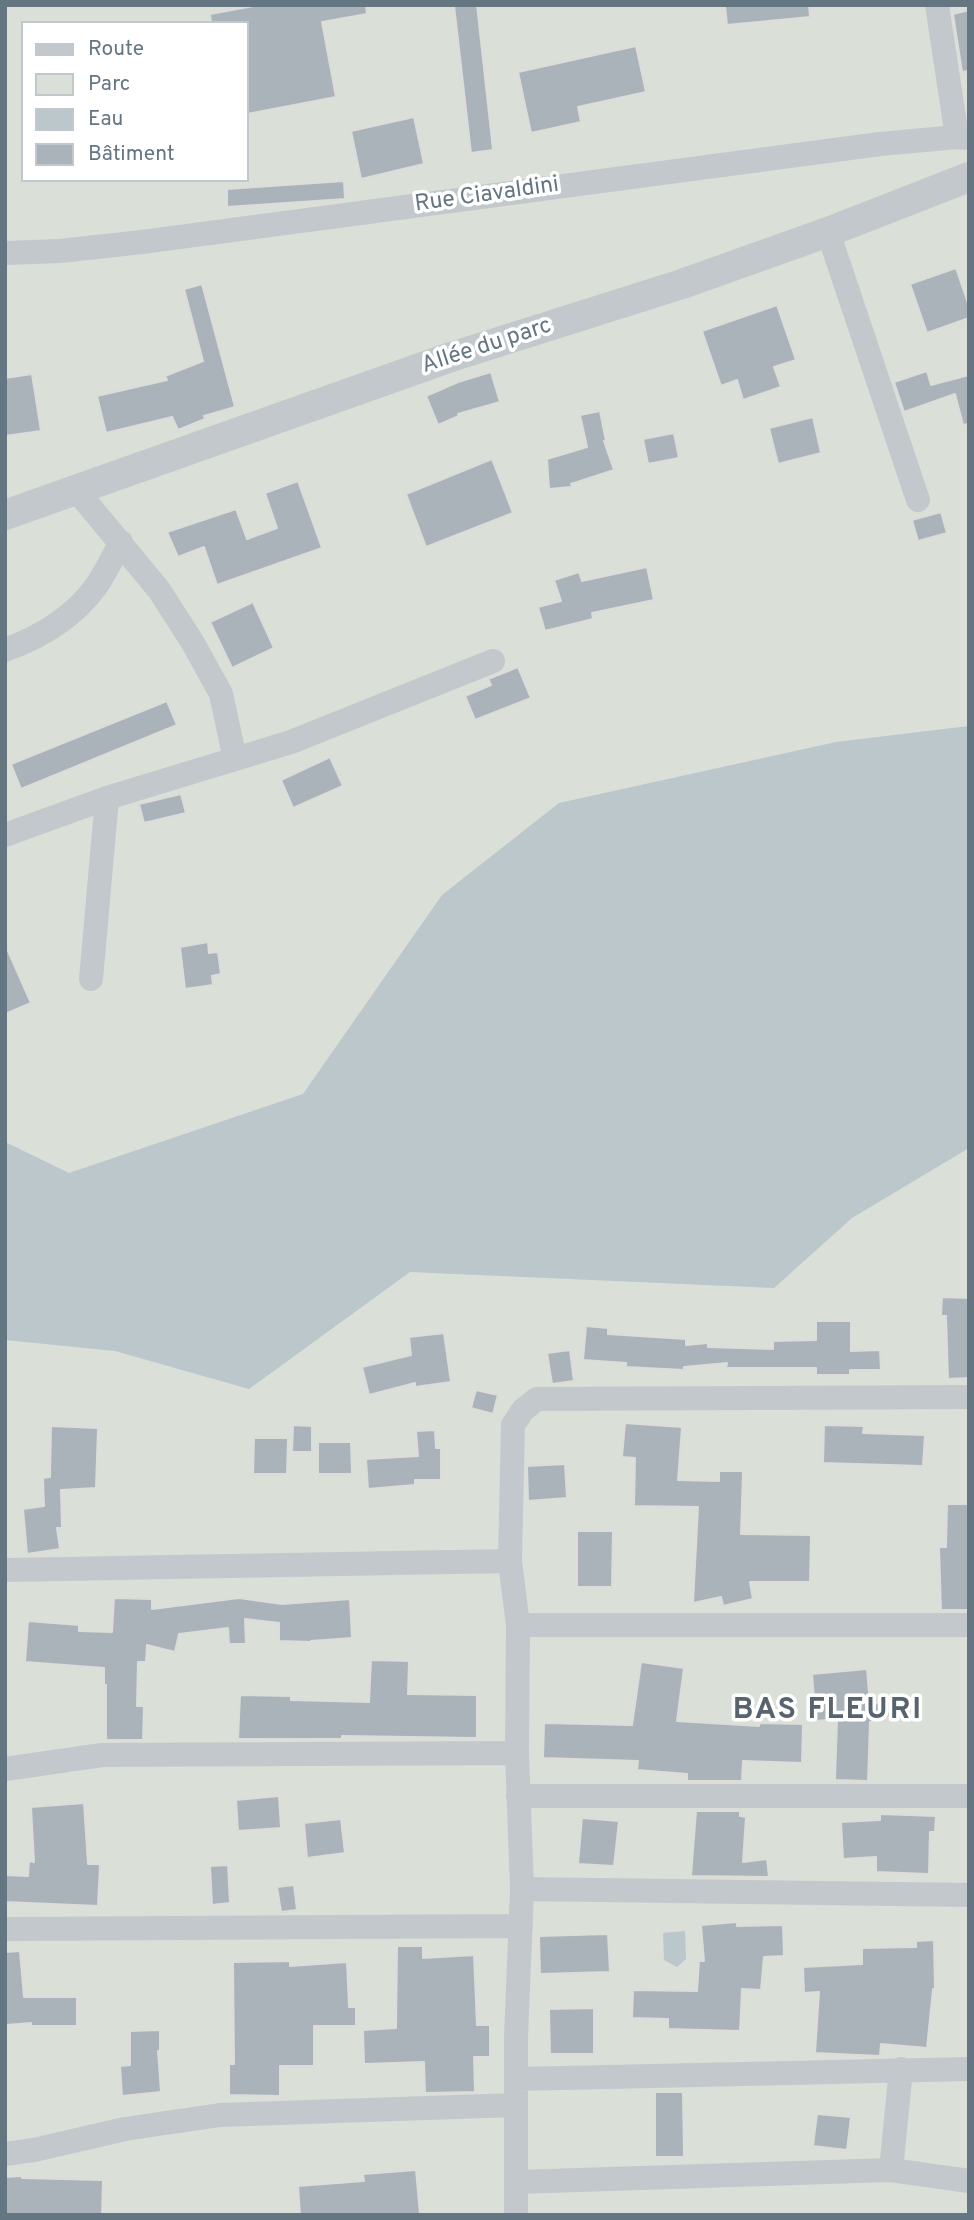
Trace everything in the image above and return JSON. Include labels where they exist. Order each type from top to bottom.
[{"type":"street","points":[[937,5],[963,138]]},
{"type":"street","name":"Rue Ciavaldini","points":[[5,253],[60,251],[142,242],[880,144],[963,138]]},
{"type":"street","name":"Allée du parc","points":[[5,516],[451,357],[682,284],[828,232],[969,177]]},
{"type":"street","points":[[828,232],[918,500]]},
{"type":"street","points":[[77,491],[159,590],[193,642],[221,695],[235,759]]},
{"type":"street","points":[[5,650],[55,626],[83,601],[98,583],[121,542]]},
{"type":"street","points":[[5,835],[107,798],[291,742],[493,661]]},
{"type":"street","points":[[91,979],[107,798]]},
{"type":"street","points":[[516,2215],[522,1889],[517,1753],[518,1625],[510,1561],[513,1425],[523,1409],[537,1399],[969,1396]]},
{"type":"street","points":[[5,1570],[510,1561]]},
{"type":"street","points":[[518,1625],[969,1625]]},
{"type":"street","points":[[5,1769],[102,1755],[517,1753]]},
{"type":"street","points":[[518,1796],[969,1796]]},
{"type":"street","points":[[522,1889],[969,1895]]},
{"type":"street","points":[[5,1929],[521,1926]]},
{"type":"street","points":[[891,2170],[901,2069]]},
{"type":"street","points":[[517,2078],[969,2069]]},
{"type":"street","points":[[5,2154],[125,2129],[220,2115],[516,2105]]},
{"type":"street","points":[[516,2182],[891,2170],[969,2181]]},
{"type":"green space","points":[[5,5],[969,5],[969,2215],[5,2215]]},
{"type":"water","points":[[969,726],[969,1148],[852,1218],[774,1288],[410,1272],[249,1389],[115,1351],[5,1340],[5,1142],[69,1173],[303,1094],[442,895],[559,803],[836,742]]},
{"type":"water","points":[[685,1931],[686,1959],[677,1967],[664,1960],[663,1933]]},
{"type":"building","points":[[259,5],[366,5],[367,14],[322,22],[336,97],[248,114],[248,21],[211,21],[210,14]]},
{"type":"building","points":[[454,5],[477,5],[493,150],[471,153]]},
{"type":"building","points":[[725,5],[809,5],[810,17],[727,25]]},
{"type":"building","points":[[969,10],[969,71],[962,72],[953,14]]},
{"type":"building","points":[[636,46],[646,92],[578,107],[581,122],[531,133],[518,72]]},
{"type":"building","points":[[414,117],[424,164],[361,179],[351,131]]},
{"type":"building","points":[[344,181],[345,199],[227,207],[227,189]]},
{"type":"building","points":[[956,268],[969,306],[969,318],[927,333],[910,284]]},
{"type":"building","points":[[202,284],[235,407],[204,416],[205,419],[178,430],[172,417],[106,433],[97,396],[167,380],[165,376],[203,361],[184,289]]},
{"type":"building","points":[[777,305],[796,360],[774,367],[781,387],[743,400],[737,380],[721,386],[702,331]]},
{"type":"building","points":[[927,371],[931,385],[969,375],[969,424],[963,425],[955,394],[904,412],[894,382]]},
{"type":"building","points":[[491,372],[500,402],[458,414],[459,416],[438,425],[426,396]]},
{"type":"building","points":[[32,374],[41,431],[5,436],[5,378]]},
{"type":"building","points":[[600,411],[604,441],[614,470],[571,484],[572,487],[549,489],[547,459],[587,447],[580,415]]},
{"type":"building","points":[[813,417],[821,453],[778,464],[769,428]]},
{"type":"building","points":[[674,433],[679,458],[648,464],[643,439]]},
{"type":"building","points":[[492,459],[513,513],[426,547],[406,494]]},
{"type":"building","points":[[298,481],[322,548],[217,585],[204,547],[178,557],[167,532],[236,509],[247,539],[277,528],[265,493]]},
{"type":"building","points":[[941,512],[947,533],[918,541],[912,520]]},
{"type":"building","points":[[647,567],[654,600],[592,613],[593,619],[545,631],[538,607],[561,601],[554,580],[579,572],[582,581]]},
{"type":"building","points":[[253,602],[274,648],[232,668],[210,622]]},
{"type":"building","points":[[518,667],[531,698],[475,720],[465,696],[491,685],[488,679]]},
{"type":"building","points":[[167,701],[177,725],[21,789],[11,764]]},
{"type":"building","points":[[330,757],[343,786],[293,808],[281,780]]},
{"type":"building","points":[[181,794],[186,813],[144,823],[139,804]]},
{"type":"building","points":[[208,942],[209,953],[218,952],[221,974],[212,976],[213,985],[185,989],[180,947]]},
{"type":"building","points":[[5,944],[31,1003],[5,1014]]},
{"type":"building","points":[[942,1297],[969,1298],[969,1378],[948,1379],[946,1316],[941,1316]]},
{"type":"building","points":[[816,1321],[851,1321],[851,1351],[880,1350],[881,1370],[850,1370],[850,1375],[816,1375],[816,1368],[726,1368],[727,1363],[684,1367],[684,1370],[626,1367],[626,1363],[583,1360],[586,1326],[608,1328],[608,1334],[686,1339],[686,1345],[708,1343],[708,1347],[773,1349],[773,1341],[816,1340]]},
{"type":"building","points":[[444,1333],[451,1382],[415,1387],[415,1383],[369,1395],[362,1367],[411,1355],[409,1337]]},
{"type":"building","points":[[570,1350],[574,1381],[552,1384],[547,1353]]},
{"type":"building","points":[[476,1390],[498,1395],[493,1414],[471,1408]]},
{"type":"building","points":[[625,1423],[682,1427],[678,1480],[719,1481],[719,1471],[743,1471],[741,1534],[811,1535],[810,1582],[750,1582],[753,1599],[723,1606],[721,1597],[693,1603],[698,1507],[634,1506],[635,1458],[622,1457]]},
{"type":"building","points":[[293,1425],[312,1426],[312,1452],[292,1452]]},
{"type":"building","points":[[824,1425],[864,1426],[863,1433],[925,1435],[923,1466],[823,1463]]},
{"type":"building","points":[[51,1426],[98,1428],[96,1488],[61,1490],[62,1528],[57,1528],[60,1549],[27,1554],[23,1509],[44,1506],[43,1478],[50,1477]]},
{"type":"building","points":[[435,1430],[436,1448],[441,1448],[441,1480],[415,1480],[415,1485],[368,1489],[366,1459],[418,1456],[416,1431]]},
{"type":"building","points":[[254,1438],[288,1438],[287,1474],[253,1474]]},
{"type":"building","points":[[318,1442],[351,1442],[352,1474],[318,1474]]},
{"type":"building","points":[[565,1464],[567,1498],[528,1501],[527,1466]]},
{"type":"building","points":[[947,1504],[969,1504],[969,1610],[941,1610],[939,1547],[946,1547]]},
{"type":"building","points":[[577,1531],[613,1531],[612,1587],[577,1587]]},
{"type":"building","points":[[114,1598],[152,1599],[152,1609],[239,1598],[282,1604],[350,1599],[352,1638],[311,1642],[279,1641],[279,1623],[245,1619],[246,1644],[229,1644],[228,1628],[179,1634],[175,1652],[147,1645],[146,1662],[138,1662],[137,1706],[144,1706],[143,1740],[106,1740],[104,1668],[25,1662],[28,1621],[79,1625],[79,1631],[112,1632]]},
{"type":"building","points":[[371,1660],[409,1661],[408,1694],[477,1695],[477,1738],[342,1736],[342,1739],[238,1739],[240,1695],[291,1696],[291,1700],[369,1702]]},
{"type":"building","points":[[641,1662],[684,1668],[677,1721],[759,1726],[759,1723],[803,1724],[802,1763],[743,1761],[742,1781],[687,1781],[687,1774],[637,1770],[638,1761],[543,1758],[544,1723],[632,1725]]},
{"type":"building","points":[[867,1669],[870,1705],[894,1699],[898,1715],[870,1722],[868,1781],[835,1780],[837,1719],[816,1721],[812,1674]]},
{"type":"building","points":[[279,1796],[281,1828],[238,1831],[236,1800]]},
{"type":"building","points":[[84,1803],[88,1864],[100,1864],[98,1906],[5,1902],[5,1875],[28,1876],[29,1861],[34,1862],[31,1807]]},
{"type":"building","points":[[696,1811],[740,1811],[740,1816],[746,1817],[743,1862],[767,1859],[769,1877],[691,1876]]},
{"type":"building","points":[[880,1814],[936,1816],[935,1832],[930,1832],[929,1874],[876,1872],[876,1857],[843,1859],[841,1822],[880,1820]]},
{"type":"building","points":[[582,1818],[619,1821],[614,1866],[578,1864]]},
{"type":"building","points":[[341,1819],[345,1853],[307,1858],[304,1823]]},
{"type":"building","points":[[228,1865],[230,1903],[212,1905],[210,1866]]},
{"type":"building","points":[[294,1885],[297,1910],[281,1912],[277,1887]]},
{"type":"building","points":[[737,1922],[737,1926],[783,1925],[784,1956],[764,1957],[761,1990],[742,1989],[740,2031],[668,2029],[668,2019],[632,2018],[633,1990],[697,1991],[699,1961],[704,1961],[701,1925]]},
{"type":"building","points":[[608,1934],[610,1972],[540,1974],[539,1936]]},
{"type":"building","points":[[934,1940],[935,1989],[927,2048],[881,2044],[880,2056],[815,2053],[819,1992],[804,1993],[803,1967],[862,1964],[862,1948],[916,1947],[916,1941]]},
{"type":"building","points":[[397,1946],[423,1946],[423,1958],[474,1955],[477,2025],[490,2025],[490,2057],[474,2057],[475,2092],[425,2093],[424,2062],[364,2064],[363,2030],[396,2028]]},
{"type":"building","points":[[20,1951],[24,1997],[77,1997],[77,2026],[31,2026],[31,2023],[6,2025],[5,1952]]},
{"type":"building","points":[[290,1961],[290,1966],[347,1962],[349,2007],[356,2007],[356,2026],[314,2026],[314,2066],[280,2066],[280,2096],[229,2095],[229,2064],[234,2064],[233,1962]]},
{"type":"building","points":[[594,2008],[594,2054],[550,2054],[549,2009]]},
{"type":"building","points":[[160,2030],[158,2051],[161,2092],[122,2096],[120,2066],[130,2065],[130,2031]]},
{"type":"building","points":[[655,2092],[683,2092],[684,2157],[655,2157]]},
{"type":"building","points":[[817,2114],[851,2117],[847,2150],[813,2146]]},
{"type":"building","points":[[416,2170],[420,2214],[300,2215],[298,2186],[364,2181],[363,2174]]},
{"type":"building","points":[[5,2177],[103,2180],[102,2215],[5,2215]]},
{"type":"district","name":"BAS FLEURI","points":[[828,1712]]}]
